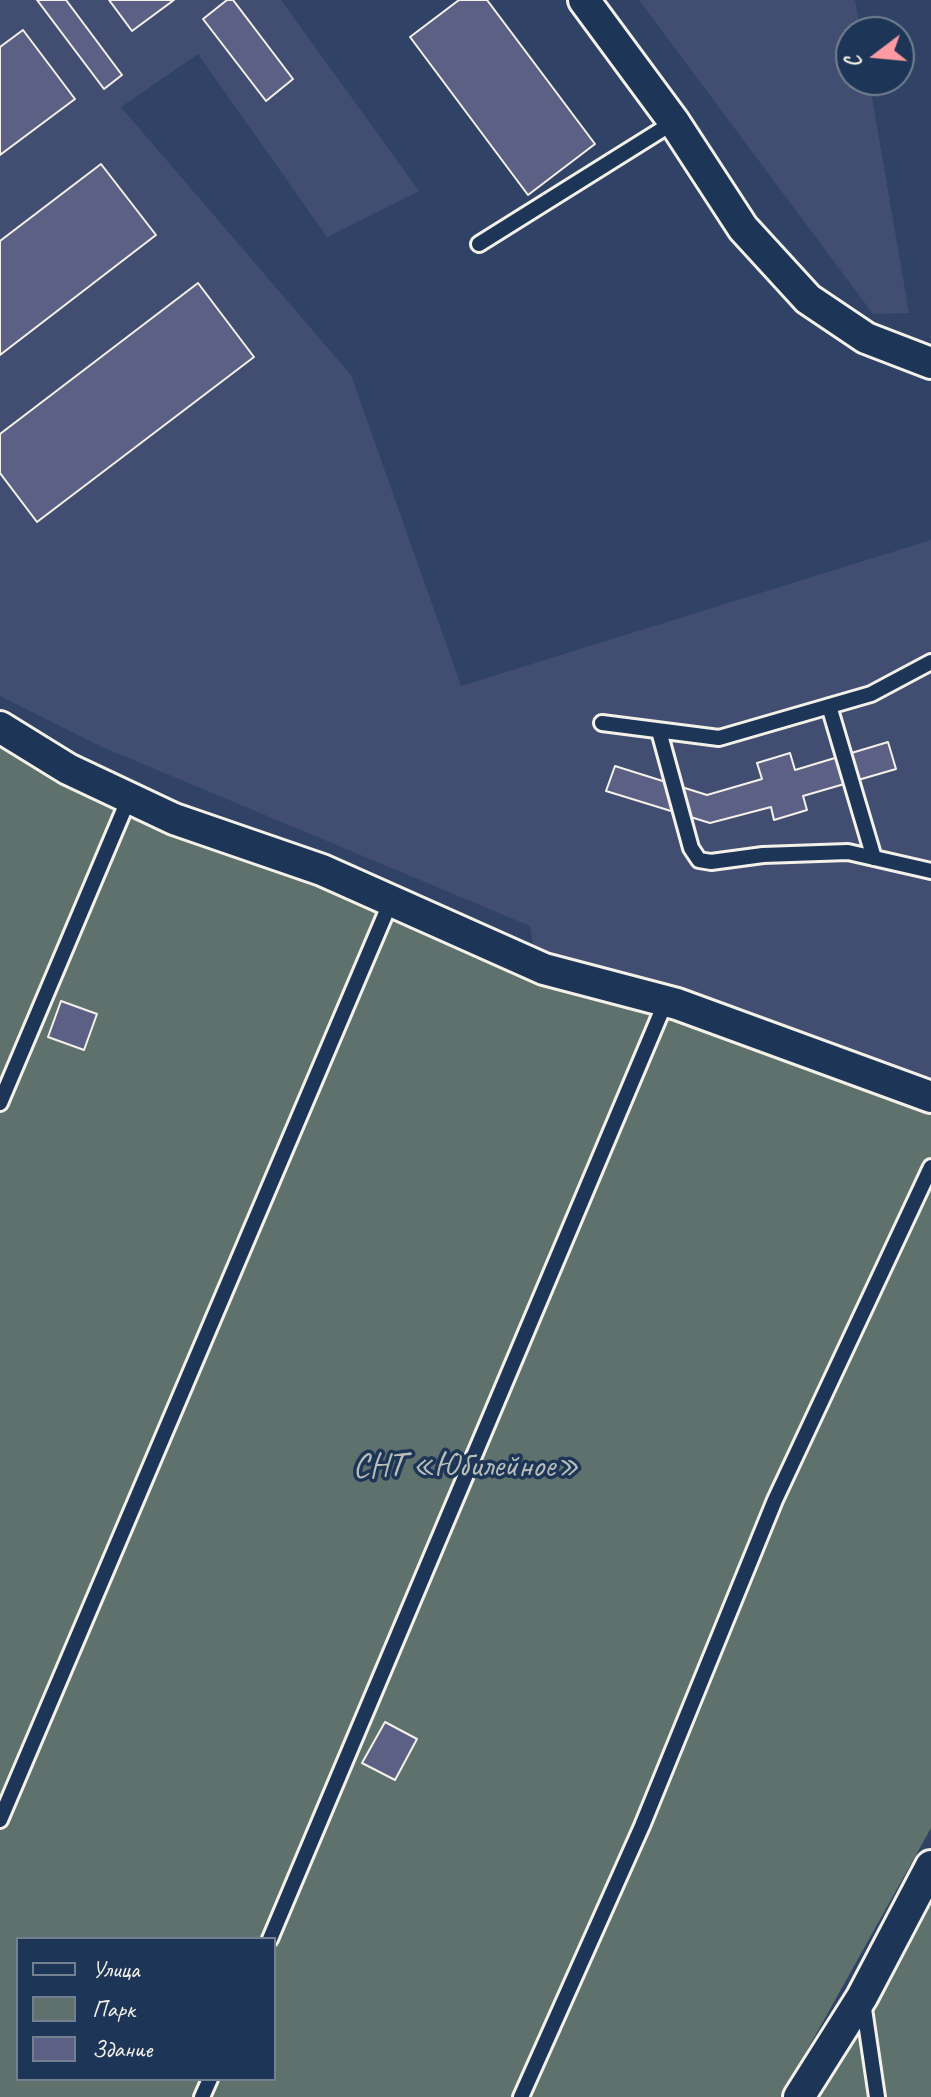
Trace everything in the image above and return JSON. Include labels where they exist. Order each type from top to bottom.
[{"type":"street","points":[[584,0],[674,122],[743,228],[808,299],[866,338],[931,363]]},
{"type":"street","points":[[0,727],[68,769],[174,819],[322,870],[544,969],[666,1001],[931,1097]]},
{"type":"street","points":[[799,2097],[862,1997],[931,1866]]},
{"type":"lane","points":[[479,244],[674,122]]},
{"type":"lane","points":[[602,723],[719,738],[871,694],[931,662]]},
{"type":"lane","points":[[829,706],[874,858]]},
{"type":"lane","points":[[659,731],[691,848],[699,860],[711,862],[763,855],[848,852],[931,871]]},
{"type":"lane","points":[[0,1103],[129,798]]},
{"type":"lane","points":[[0,1820],[391,901]]},
{"type":"lane","points":[[271,1937],[666,1001]]},
{"type":"lane","points":[[521,2097],[642,1826],[775,1500],[931,1167]]},
{"type":"lane","points":[[862,1997],[877,2097]]},
{"type":"shaded area","points":[[0,0],[281,0],[419,191],[327,237],[198,54],[121,107],[351,375],[461,686],[931,540],[931,1084],[807,1038],[534,950],[530,926],[100,746],[0,696]]},
{"type":"shaded area","points":[[639,0],[855,0],[858,16],[835,16],[835,96],[872,96],[909,313],[873,314]]},
{"type":"green space","name":"СНТ «Юбилейное»","points":[[0,738],[126,811],[540,974],[931,1106],[931,1828],[781,2097],[0,2097]]},
{"type":"green space","points":[[931,1899],[931,2097],[812,2097],[873,2002]]},
{"type":"building","points":[[37,0],[66,0],[122,75],[104,89]]},
{"type":"building","points":[[109,0],[174,0],[132,31]]},
{"type":"building","points":[[227,0],[233,0],[293,79],[266,101],[203,19]]},
{"type":"building","points":[[459,0],[487,0],[595,144],[528,195],[410,37]]},
{"type":"building","points":[[23,30],[75,99],[0,155],[0,47]]},
{"type":"building","points":[[101,164],[156,235],[0,355],[0,241]]},
{"type":"building","points":[[198,283],[254,357],[37,522],[0,473],[0,434]]},
{"type":"building","points":[[888,742],[896,769],[803,796],[807,810],[774,820],[771,807],[710,823],[606,791],[615,766],[707,795],[762,779],[757,763],[790,753],[795,770]]},
{"type":"building","points":[[61,1001],[97,1014],[84,1050],[48,1037]]},
{"type":"building","points":[[385,1722],[417,1739],[395,1780],[362,1763]]}]
